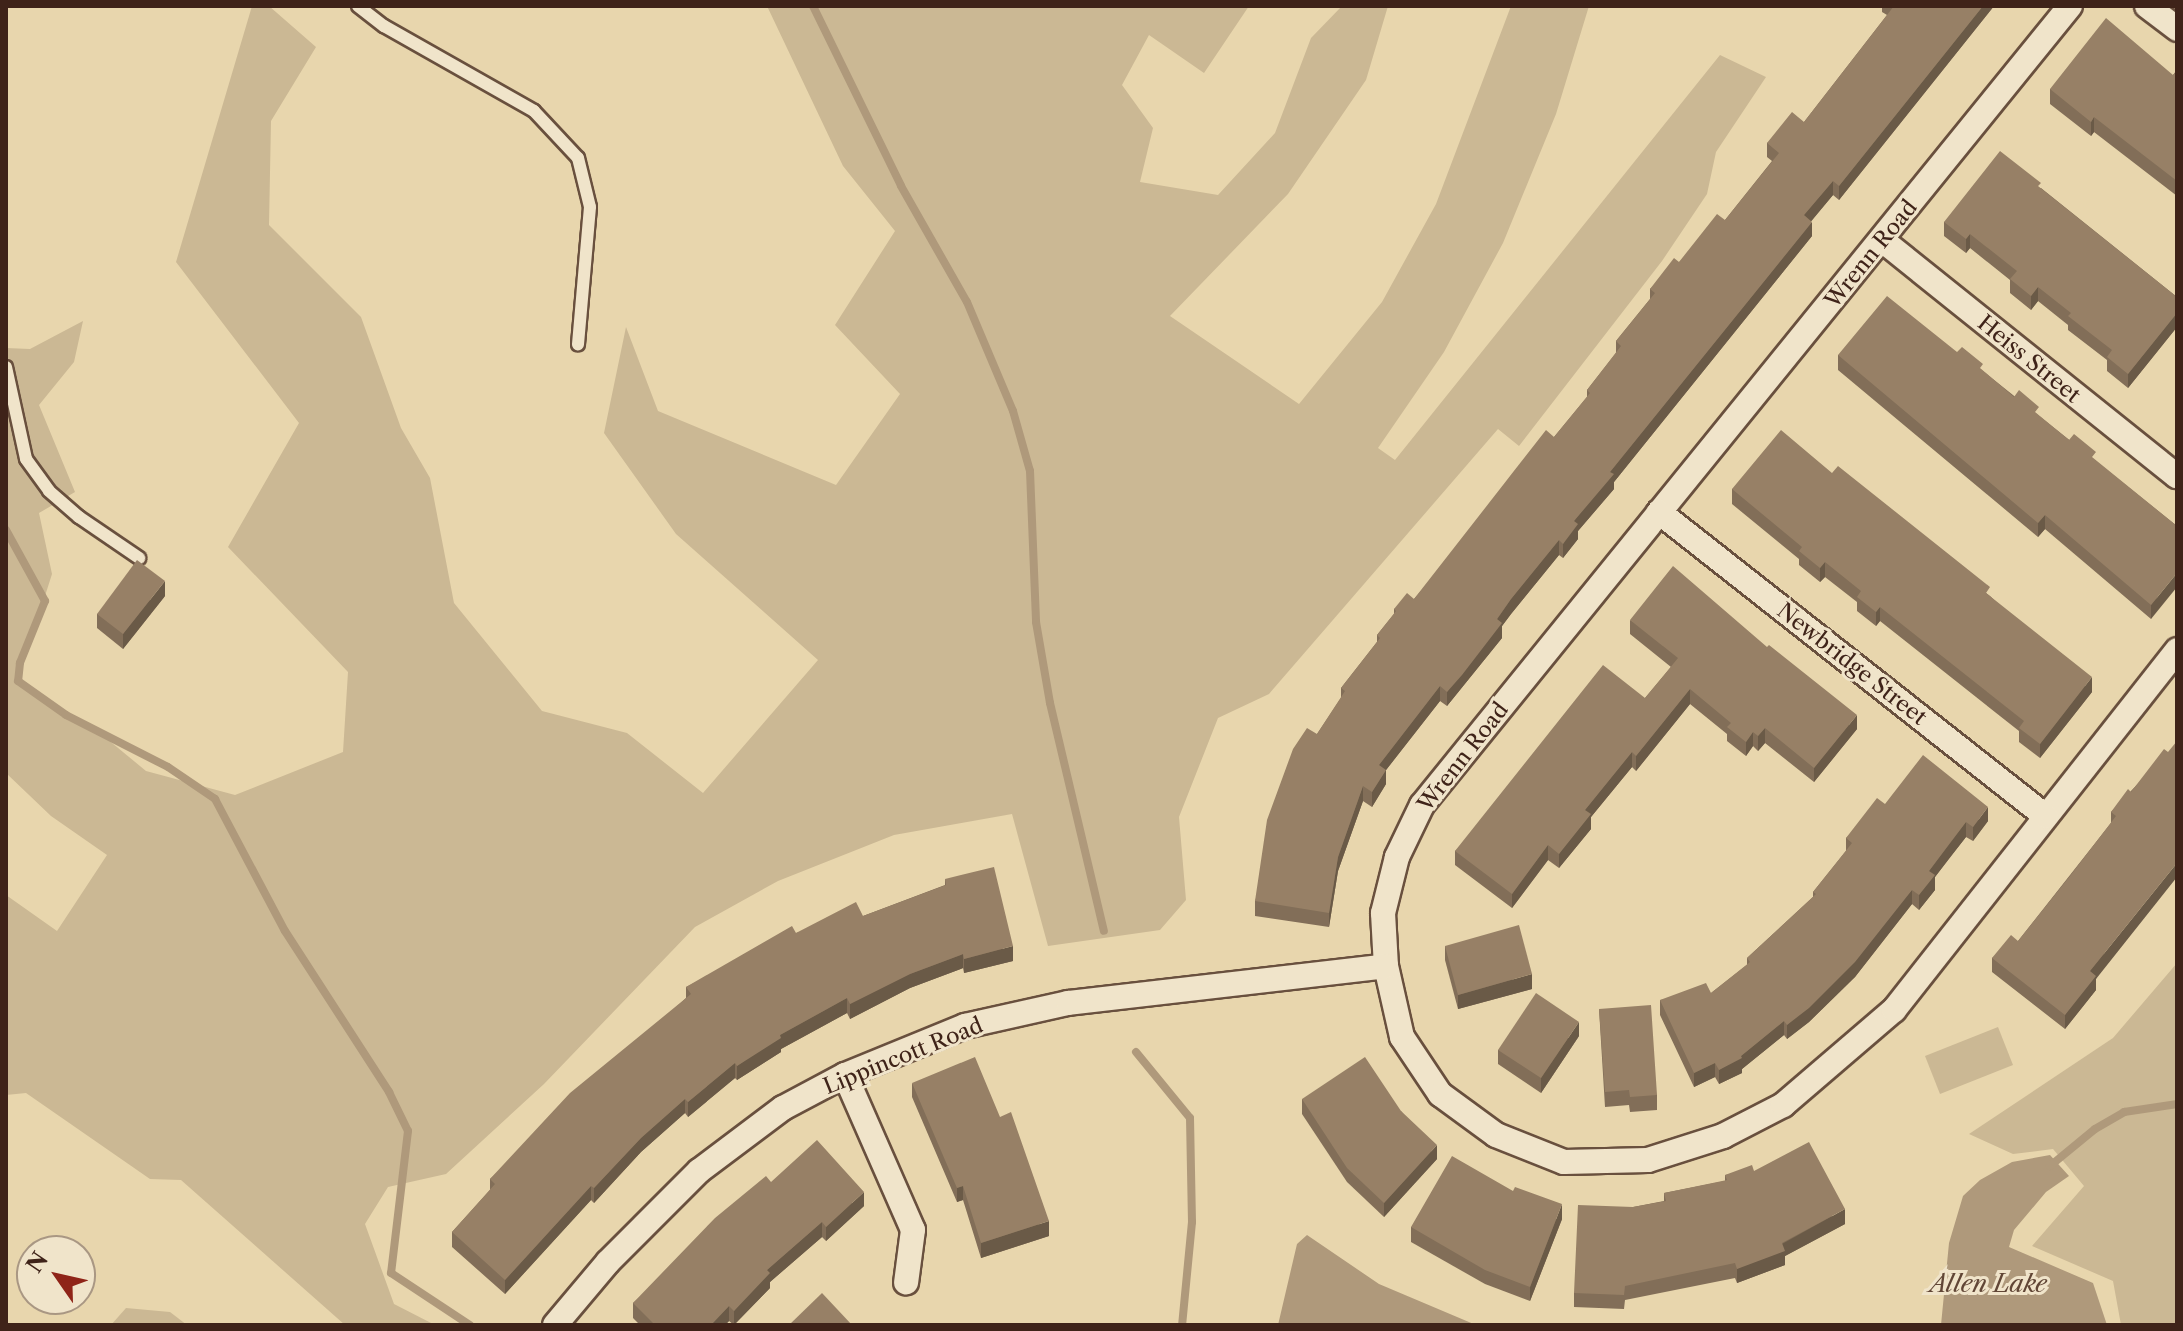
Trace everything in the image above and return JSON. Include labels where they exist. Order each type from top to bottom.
[{"type":"street","name":"Wrenn Road","points":[[2070,6],[1422,805],[1397,857],[1383,913],[1386,966],[1402,1037],[1440,1094],[1496,1135],[1564,1162],[1648,1160],[1723,1136],[1783,1105],[1894,1010],[2177,650]]},
{"type":"street","points":[[2147,6],[2177,29]]},
{"type":"street","name":"Heiss Street","points":[[1882,240],[2177,476]]},
{"type":"street","name":"Newbridge Street","points":[[1659,512],[2046,816]]},
{"type":"street","name":"Lippincott Road","points":[[555,1325],[608,1262],[699,1171],[783,1108],[845,1075],[965,1026],[1068,1003],[1386,966]]},
{"type":"street","points":[[845,1075],[913,1230],[906,1283]]},
{"type":"lane","points":[[358,6],[384,26],[534,111],[578,158],[590,207],[578,344]]},
{"type":"lane","points":[[6,367],[26,459],[49,491],[79,517],[139,558]]},
{"type":"shaded area","points":[[252,6],[269,6],[316,47],[271,121],[269,225],[361,317],[401,428],[430,478],[454,603],[542,711],[627,733],[703,793],[818,660],[676,534],[604,433],[626,327],[658,411],[836,485],[900,394],[835,325],[895,231],[843,166],[767,6],[1249,6],[1204,73],[1149,35],[1122,85],[1153,128],[1140,182],[1218,195],[1275,133],[1311,38],[1342,6],[1388,6],[1366,80],[1288,194],[1170,316],[1299,404],[1382,302],[1436,204],[1511,6],[1589,6],[1556,114],[1503,243],[1444,352],[1378,448],[1395,460],[1720,55],[1766,77],[1716,152],[1707,194],[1662,261],[1519,446],[1498,429],[1269,694],[1218,718],[1179,817],[1186,900],[1160,930],[1048,946],[1012,814],[894,835],[778,881],[695,927],[544,1084],[446,1174],[388,1187],[365,1224],[394,1304],[435,1325],[345,1325],[181,1180],[150,1179],[26,1093],[6,1095],[6,895],[57,931],[107,855],[51,816],[6,773],[6,348],[30,349],[83,321],[74,362],[39,405],[75,492],[39,513],[52,574],[17,684],[89,724],[146,771],[235,795],[343,752],[348,672],[228,547],[299,423],[176,262]]},
{"type":"shaded area","points":[[2177,963],[2177,1325],[2121,1325],[2113,1281],[2032,1246],[2084,1186],[2053,1149],[2013,1154],[1969,1134],[2113,1038]]},
{"type":"shaded area","points":[[1998,1027],[2013,1065],[1940,1094],[1925,1056]]},
{"type":"shaded area","points":[[126,1308],[170,1312],[187,1325],[111,1325]]},
{"type":"water","name":"Allen Lake","points":[[2050,1155],[2069,1176],[2046,1192],[2014,1230],[2009,1247],[2093,1283],[2107,1325],[1941,1325],[1949,1243],[1963,1196],[1980,1180],[2012,1162]]},
{"type":"water","points":[[1307,1235],[1379,1284],[1476,1325],[1278,1325],[1297,1244]]},
{"type":"building","points":[[1894,6],[1983,6],[1839,186],[1833,181],[1804,215],[1812,222],[1610,472],[1614,474],[1574,521],[1578,524],[1563,544],[1559,540],[1511,599],[1497,619],[1502,623],[1462,675],[1447,692],[1440,686],[1379,765],[1386,770],[1372,792],[1363,786],[1338,857],[1329,913],[1255,901],[1267,820],[1293,749],[1307,728],[1317,734],[1345,691],[1341,688],[1380,638],[1377,635],[1396,611],[1394,609],[1407,593],[1414,599],[1546,430],[1554,437],[1590,393],[1587,390],[1621,346],[1616,341],[1655,293],[1650,289],[1674,258],[1679,262],[1717,214],[1725,220],[1779,153],[1767,143],[1792,112],[1804,122]]},
{"type":"building","points":[[2106,18],[2173,75],[2177,70],[2177,181],[2094,117],[2091,122],[2050,89]]},
{"type":"building","points":[[2000,151],[2041,183],[2038,186],[2177,297],[2177,313],[2128,374],[2107,357],[2112,350],[2068,316],[2071,313],[2038,287],[2031,296],[2010,279],[2017,271],[1970,234],[1966,239],[1944,222]]},
{"type":"building","points":[[1887,296],[1957,352],[1962,347],[1983,364],[1980,368],[2014,397],[2019,390],[2039,407],[2035,412],[2069,440],[2074,434],[2096,452],[2092,457],[2177,526],[2177,573],[2151,605],[2045,515],[2038,523],[1838,355]]},
{"type":"building","points":[[1781,430],[1832,473],[1838,466],[1990,587],[1986,593],[2092,677],[2040,744],[2019,728],[2024,721],[1880,607],[1876,612],[1857,597],[1861,591],[1825,562],[1820,568],[1799,551],[1802,547],[1732,489]]},
{"type":"building","points":[[137,560],[165,581],[123,634],[97,614]]},
{"type":"building","points":[[1673,566],[1767,647],[1769,645],[1857,715],[1814,768],[1765,728],[1758,736],[1753,732],[1746,742],[1727,727],[1731,723],[1690,689],[1636,756],[1632,752],[1585,810],[1591,814],[1559,854],[1548,845],[1512,894],[1455,851],[1603,665],[1645,698],[1678,658],[1630,620]]},
{"type":"building","points":[[2177,741],[2177,863],[2090,971],[2096,976],[2065,1015],[1992,958],[2011,935],[2018,941],[2116,816],[2111,812],[2128,789],[2131,792],[2164,749],[2168,752]]},
{"type":"building","points":[[1923,755],[1988,807],[1973,827],[1966,822],[1929,871],[1935,875],[1919,895],[1912,890],[1855,962],[1809,1008],[1787,1025],[1784,1021],[1742,1058],[1719,1070],[1715,1063],[1694,1073],[1660,1000],[1706,983],[1711,993],[1750,962],[1747,958],[1816,894],[1813,892],[1852,843],[1846,838],[1877,798],[1885,804]]},
{"type":"building","points":[[994,867],[1013,946],[964,959],[963,954],[910,974],[850,1004],[847,998],[780,1035],[781,1038],[737,1066],[735,1063],[688,1102],[685,1099],[641,1138],[594,1188],[591,1186],[505,1280],[452,1232],[495,1184],[490,1179],[570,1093],[691,994],[686,987],[792,926],[796,933],[856,902],[863,916],[946,885],[945,879]]},
{"type":"building","points":[[1519,925],[1532,974],[1458,995],[1445,946]]},
{"type":"building","points":[[1536,993],[1579,1022],[1541,1078],[1498,1050]]},
{"type":"building","points":[[1651,1005],[1657,1095],[1630,1097],[1629,1090],[1605,1092],[1599,1009]]},
{"type":"building","points":[[975,1057],[1000,1117],[1011,1112],[1049,1221],[981,1243],[963,1186],[957,1188],[912,1083]]},
{"type":"building","points":[[1365,1057],[1401,1111],[1437,1145],[1384,1203],[1347,1168],[1302,1099]]},
{"type":"building","points":[[817,1140],[864,1192],[826,1227],[822,1222],[767,1270],[770,1273],[734,1311],[729,1306],[711,1325],[655,1325],[633,1303],[715,1218],[766,1176],[771,1182]]},
{"type":"building","points":[[1809,1142],[1845,1209],[1782,1243],[1785,1251],[1737,1269],[1735,1263],[1625,1286],[1624,1295],[1574,1293],[1578,1205],[1633,1207],[1666,1201],[1664,1193],[1727,1180],[1725,1175],[1752,1165],[1754,1171]]},
{"type":"building","points":[[1452,1156],[1513,1191],[1515,1187],[1562,1204],[1530,1287],[1485,1270],[1411,1227]]},
{"type":"building","points":[[822,1293],[852,1325],[789,1325]]},
{"type":"waterway","points":[[813,6],[901,186],[967,302],[1013,411],[1030,471],[1036,622],[1050,703],[1104,931]]},
{"type":"waterway","points":[[6,530],[45,601],[20,663],[18,681],[66,715],[168,767],[215,799],[285,931],[389,1092],[408,1131],[391,1273],[470,1325]]},
{"type":"waterway","points":[[1136,1052],[1190,1118],[1192,1222],[1182,1325]]},
{"type":"waterway","points":[[2050,1166],[2095,1129],[2124,1112],[2177,1104]]}]
